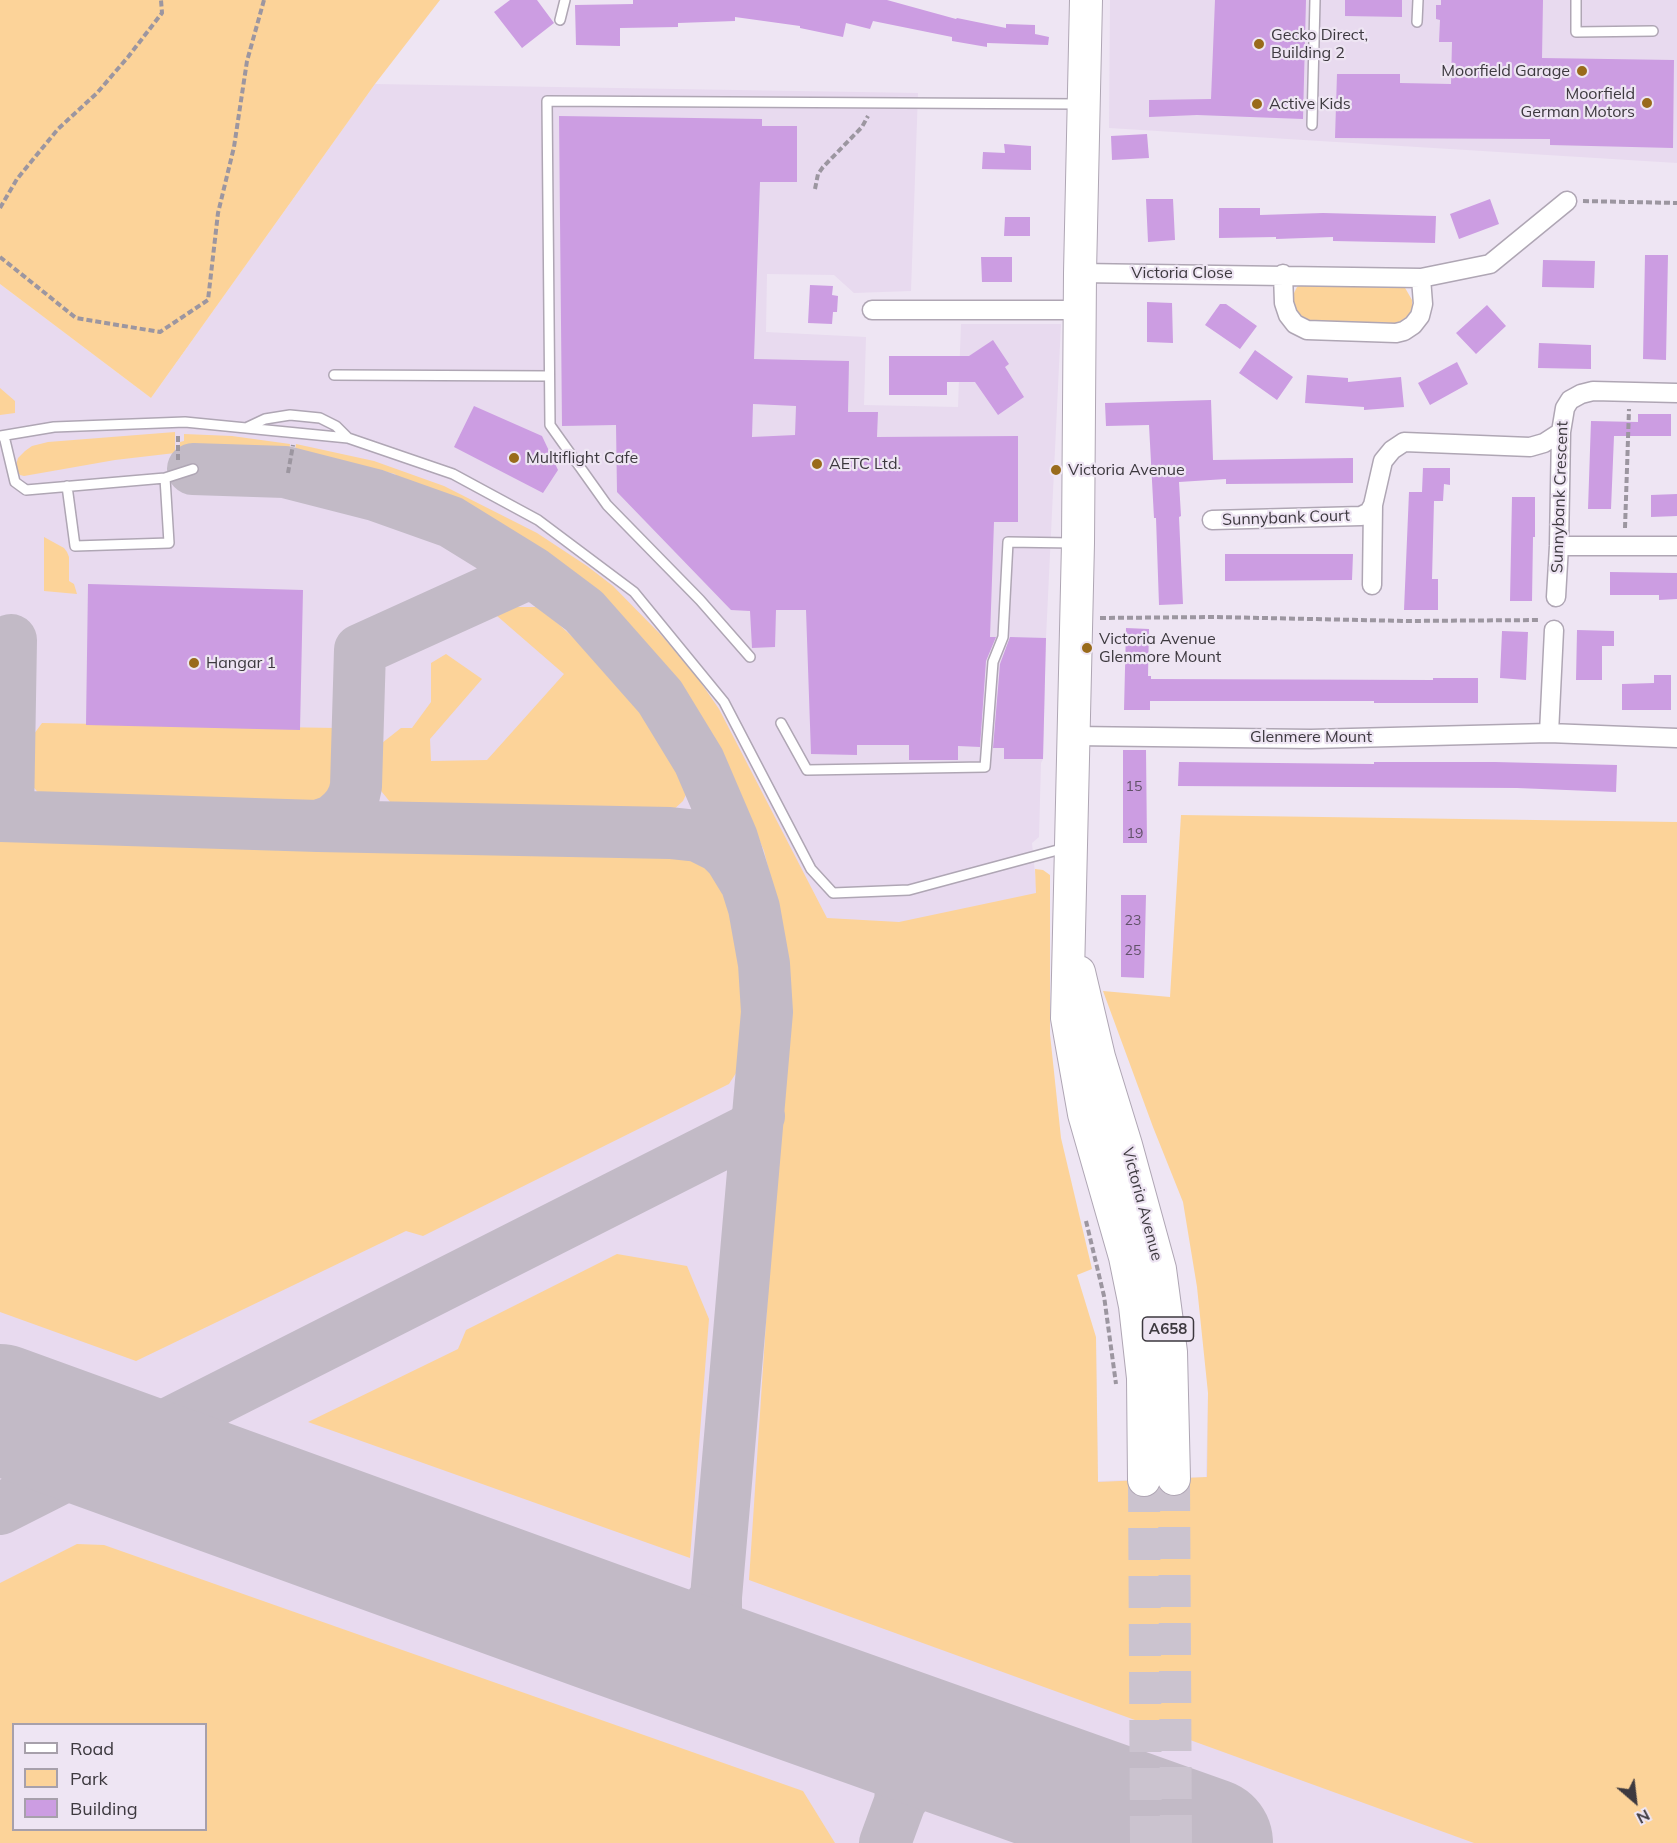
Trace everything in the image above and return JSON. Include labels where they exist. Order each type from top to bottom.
[{"type":"highway","name":"Victoria Avenue","points":[[1086,0],[1080,273],[1078,543],[1067,1017],[1082,1103],[1094,1153],[1125,1257],[1135,1306],[1143,1378],[1159,1479]]},
{"type":"street","name":"Victoria Close","points":[[1080,273],[1283,274],[1421,278],[1490,264],[1567,201]]},
{"type":"street","points":[[1283,274],[1284,303],[1294,324],[1307,330],[1396,333],[1413,325],[1420,315],[1423,304],[1421,278]]},
{"type":"street","points":[[872,310],[1080,310]]},
{"type":"street","name":"Sunnybank Crescent","points":[[1556,597],[1562,432],[1565,408],[1570,400],[1593,391],[1677,393]]},
{"type":"street","name":"Sunnybank Court","points":[[1212,520],[1361,516],[1369,512],[1373,505],[1383,461],[1392,450],[1404,442],[1530,447],[1544,443],[1562,432]]},
{"type":"street","points":[[1372,585],[1373,505]]},
{"type":"street","points":[[1559,546],[1677,546]]},
{"type":"street","points":[[1549,625],[1549,733]]},
{"type":"street","name":"Glenmere Mount","points":[[1074,736],[1311,739],[1549,733],[1677,738]]},
{"type":"lane","points":[[560,20],[565,0]]},
{"type":"lane","points":[[1312,124],[1315,0]]},
{"type":"lane","points":[[1417,22],[1418,0]]},
{"type":"lane","points":[[1576,0],[1576,32],[1653,31]]},
{"type":"lane","points":[[750,657],[700,600],[607,505],[550,424],[547,101],[1084,104]]},
{"type":"lane","points":[[334,375],[549,376]]},
{"type":"lane","points":[[246,428],[265,419],[290,416],[320,418],[336,426],[348,438]]},
{"type":"lane","points":[[193,469],[165,478],[26,490],[15,483],[2,436],[54,427],[179,422],[348,438],[453,474],[538,520],[634,592],[724,702],[811,868],[833,893],[909,890],[1070,847]]},
{"type":"lane","points":[[67,486],[75,546],[169,543],[165,478]]},
{"type":"lane","points":[[781,723],[807,770],[985,766],[993,662],[1003,638],[1008,542],[1078,543]]},
{"type":"path","points":[[0,208],[17,179],[58,129],[97,93],[162,13],[160,0]]},
{"type":"path","points":[[0,257],[76,318],[160,332],[208,300],[218,213],[234,147],[247,61],[264,0]]},
{"type":"path","points":[[814,189],[818,174],[823,167],[867,121],[868,103]]},
{"type":"path","points":[[1567,201],[1677,204]]},
{"type":"path","points":[[1624,546],[1630,392]]},
{"type":"path","points":[[179,422],[180,436],[177,436],[179,473]]},
{"type":"path","points":[[288,473],[296,432]]},
{"type":"path","points":[[1076,618],[1214,617],[1549,625]]},
{"type":"path","points":[[1086,1219],[1104,1296],[1117,1388]]},
{"type":"shaded area","points":[[1110,0],[1677,0],[1677,163],[1109,128]]},
{"type":"shaded area","points":[[375,84],[918,93],[911,291],[854,293],[834,275],[767,274],[766,332],[866,337],[864,405],[958,407],[961,324],[1061,324],[1039,837],[1032,843],[1037,893],[1028,1314],[1096,1337],[1098,1481],[1206,1477],[1208,1393],[1677,1843],[0,1843],[0,284],[151,398]]},
{"type":"green space","points":[[0,0],[440,0],[375,84],[151,398],[0,284]]},
{"type":"green space","points":[[1305,282],[1404,286],[1412,300],[1412,308],[1409,315],[1395,325],[1313,322],[1298,314],[1294,304],[1293,295],[1297,287]]},
{"type":"green space","points":[[0,388],[15,401],[15,413],[0,415]]},
{"type":"green space","points":[[175,432],[175,453],[115,460],[24,476],[20,475],[15,468],[18,458],[25,451],[32,446],[48,442]]},
{"type":"green space","points":[[184,434],[232,436],[290,444],[288,459],[234,453],[179,453],[180,442],[184,441]]},
{"type":"green space","points":[[296,444],[374,461],[444,486],[537,533],[613,586],[663,637],[699,680],[719,709],[827,918],[899,922],[1036,893],[1035,869],[1043,870],[1050,875],[1050,1034],[1061,1138],[1092,1269],[1077,1275],[1096,1337],[1098,1482],[1207,1477],[1208,1393],[1197,1287],[1183,1202],[1103,991],[1170,997],[1181,815],[1677,822],[1677,1843],[1474,1843],[749,1580],[786,1019],[780,915],[764,851],[734,779],[701,719],[681,690],[656,659],[579,584],[548,559],[542,559],[538,551],[511,534],[401,484],[395,474],[363,466],[344,468],[294,459]]},
{"type":"green space","points":[[44,537],[67,552],[69,581],[74,584],[77,594],[44,591]]},
{"type":"green space","points":[[511,607],[540,607],[591,654],[644,715],[689,788],[683,801],[671,812],[395,808],[373,781],[377,747],[401,728],[412,728],[431,702],[431,663],[446,654],[482,679],[430,739],[431,761],[487,760],[564,674],[496,615]]},
{"type":"green space","points":[[42,723],[336,728],[343,751],[343,773],[331,791],[313,803],[288,805],[59,799],[40,795],[27,779],[23,758],[26,745]]},
{"type":"green space","points":[[0,838],[692,853],[717,870],[728,900],[739,964],[745,1059],[729,1084],[423,1236],[406,1231],[136,1361],[0,1312]]},
{"type":"green space","points":[[617,1254],[687,1266],[709,1319],[690,1558],[308,1422],[458,1349],[466,1330]]},
{"type":"green space","points":[[77,1544],[104,1545],[803,1791],[835,1843],[0,1843],[0,1583]]},
{"type":"building","points":[[510,0],[537,0],[554,23],[522,48],[494,12]]},
{"type":"building","points":[[633,0],[887,0],[956,19],[1006,28],[1006,24],[1035,25],[1035,34],[1049,37],[1048,45],[987,43],[987,47],[952,41],[952,37],[873,21],[870,29],[846,23],[843,37],[800,28],[800,26],[735,17],[735,21],[678,23],[678,27],[620,28],[620,46],[576,45],[575,5],[633,4]]},
{"type":"building","name":"Gecko Direct, Building 2","points":[[1215,0],[1306,0],[1303,119],[1197,115],[1149,117],[1149,100],[1211,99]]},
{"type":"building","points":[[1345,0],[1402,0],[1402,17],[1345,16]]},
{"type":"building","points":[[1441,0],[1543,0],[1542,58],[1674,60],[1673,148],[1550,145],[1550,139],[1335,138],[1337,74],[1400,74],[1400,83],[1451,84],[1452,42],[1439,42],[1440,20],[1436,19],[1436,5],[1441,5]]},
{"type":"building","name":"AETC Ltd.","points":[[559,116],[762,119],[762,126],[797,126],[797,182],[760,182],[754,359],[849,361],[848,412],[878,412],[877,437],[1018,436],[1018,522],[994,522],[990,637],[996,637],[986,661],[980,747],[958,746],[958,760],[909,760],[909,745],[857,745],[857,755],[811,754],[806,610],[776,610],[775,647],[752,648],[750,611],[731,610],[617,492],[616,425],[562,426]],"holes":[[[753,404],[796,406],[795,435],[752,437]]]},
{"type":"building","points":[[1147,134],[1149,158],[1112,160],[1111,136]]},
{"type":"building","points":[[1004,144],[1031,146],[1031,170],[982,169],[983,152],[1005,153]]},
{"type":"building","points":[[1146,199],[1173,199],[1175,240],[1148,242]]},
{"type":"building","points":[[1490,199],[1499,224],[1459,239],[1450,214]]},
{"type":"building","points":[[1219,208],[1260,208],[1260,215],[1323,213],[1436,216],[1435,243],[1333,241],[1333,237],[1219,238]]},
{"type":"building","points":[[1005,217],[1030,217],[1030,236],[1004,236]]},
{"type":"building","points":[[1645,255],[1668,255],[1666,360],[1643,359]]},
{"type":"building","points":[[981,257],[1012,257],[1012,282],[982,282]]},
{"type":"building","points":[[1543,260],[1595,261],[1594,288],[1542,287]]},
{"type":"building","points":[[810,285],[833,286],[832,295],[838,296],[837,312],[833,312],[832,324],[808,323]]},
{"type":"building","points":[[1147,302],[1172,303],[1173,343],[1147,342]]},
{"type":"building","points":[[1220,304],[1226,304],[1257,326],[1240,349],[1205,325]]},
{"type":"building","points":[[1487,305],[1506,326],[1476,354],[1456,333]]},
{"type":"building","points":[[993,340],[1009,364],[1005,367],[1024,397],[998,415],[975,382],[947,382],[947,395],[889,395],[889,356],[969,356]]},
{"type":"building","points":[[1539,343],[1591,345],[1591,369],[1538,368]]},
{"type":"building","points":[[1255,350],[1293,377],[1277,400],[1239,373]]},
{"type":"building","points":[[1457,362],[1468,384],[1430,405],[1418,383]]},
{"type":"building","points":[[1307,375],[1348,378],[1348,382],[1401,377],[1404,407],[1364,410],[1364,407],[1305,403]]},
{"type":"building","points":[[1211,400],[1213,460],[1353,458],[1353,483],[1226,484],[1226,479],[1179,482],[1183,604],[1159,605],[1156,518],[1154,518],[1149,425],[1106,426],[1105,403]]},
{"type":"building","name":"Multiflight Cafe","points":[[474,406],[542,436],[558,470],[543,493],[454,447]]},
{"type":"building","points":[[1638,414],[1671,414],[1671,436],[1614,436],[1611,509],[1588,509],[1591,421],[1638,422]]},
{"type":"building","points":[[1423,468],[1450,468],[1450,485],[1444,484],[1443,501],[1434,501],[1432,579],[1438,579],[1438,610],[1404,610],[1409,492],[1422,492]]},
{"type":"building","points":[[1677,494],[1677,516],[1651,517],[1651,495]]},
{"type":"building","points":[[1512,497],[1535,497],[1532,601],[1510,601]]},
{"type":"building","points":[[1225,554],[1353,554],[1352,580],[1225,581]]},
{"type":"building","points":[[1610,572],[1677,573],[1677,599],[1659,600],[1659,595],[1610,595]]},
{"type":"building","name":"Hangar 1","points":[[88,584],[303,590],[300,730],[86,725]]},
{"type":"building","points":[[1126,628],[1149,629],[1148,676],[1151,676],[1151,679],[1433,680],[1433,678],[1478,678],[1478,703],[1150,701],[1150,710],[1124,710]]},
{"type":"building","points":[[1577,630],[1614,631],[1614,646],[1602,646],[1602,680],[1576,680]]},
{"type":"building","points":[[1502,631],[1528,632],[1526,680],[1500,678]]},
{"type":"building","points":[[1010,637],[1046,638],[1043,759],[1004,759],[1004,748],[993,748],[1000,664]]},
{"type":"building","points":[[1654,675],[1671,675],[1671,710],[1622,710],[1622,684],[1654,683]]},
{"type":"building","points":[[1123,750],[1146,750],[1147,843],[1123,843]]},
{"type":"building","points":[[1179,762],[1374,764],[1374,762],[1495,762],[1617,765],[1616,792],[1517,788],[1178,786]]},
{"type":"building","points":[[1121,895],[1146,895],[1144,978],[1121,977]]},
{"type":"taxiway","points":[[193,469],[285,472],[375,495],[451,522],[532,572],[584,611],[660,697],[699,761],[732,838],[754,908],[764,964],[767,1012],[716,1597]]},
{"type":"taxiway","points":[[318,826],[334,820],[349,805],[354,795],[360,650],[532,572]]},
{"type":"taxiway","points":[[8,816],[11,640]]},
{"type":"taxiway","points":[[0,816],[318,826],[670,833],[698,836],[720,847],[730,857],[744,880]]},
{"type":"taxiway","points":[[0,1509],[749,1130],[759,1116]]},
{"type":"taxiway","points":[[19,1416],[65,1428],[98,1431],[149,1426]]},
{"type":"taxiway","points":[[207,1437],[207,1444],[218,1474],[229,1486],[261,1504]]},
{"type":"taxiway","points":[[82,1475],[123,1470],[167,1474],[209,1485]]},
{"type":"taxiway","points":[[598,1626],[652,1636],[672,1634],[687,1629],[699,1620],[716,1597],[716,1629],[728,1656],[782,1692]]},
{"type":"taxiway","points":[[863,1720],[885,1734],[897,1754],[902,1778],[900,1802],[916,1779],[939,1765],[965,1760],[992,1766]]},
{"type":"taxiway","points":[[885,1843],[900,1802]]},
{"type":"runway","points":[[0,1409],[598,1626],[1208,1843]]},
{"type":"tunnel","points":[[1174,1479],[1176,1843]]},
{"type":"tunnel","points":[[1144,1480],[1146,1843]]},
{"type":"place","name":"Gecko Direct, Building 2","points":[[1259,44]]},
{"type":"place","name":"Moorfield Garage","points":[[1582,71]]},
{"type":"place","name":"Moorfield German Motors","points":[[1647,103]]},
{"type":"place","name":"Active Kids","points":[[1257,104]]},
{"type":"place","name":"Multiflight Cafe","points":[[514,458]]},
{"type":"place","name":"AETC Ltd.","points":[[817,464]]},
{"type":"place","name":"Victoria Avenue","points":[[1056,470]]},
{"type":"place","name":"Victoria Avenue Glenmore Mount","points":[[1087,648]]},
{"type":"place","name":"Hangar 1","points":[[194,663]]}]
